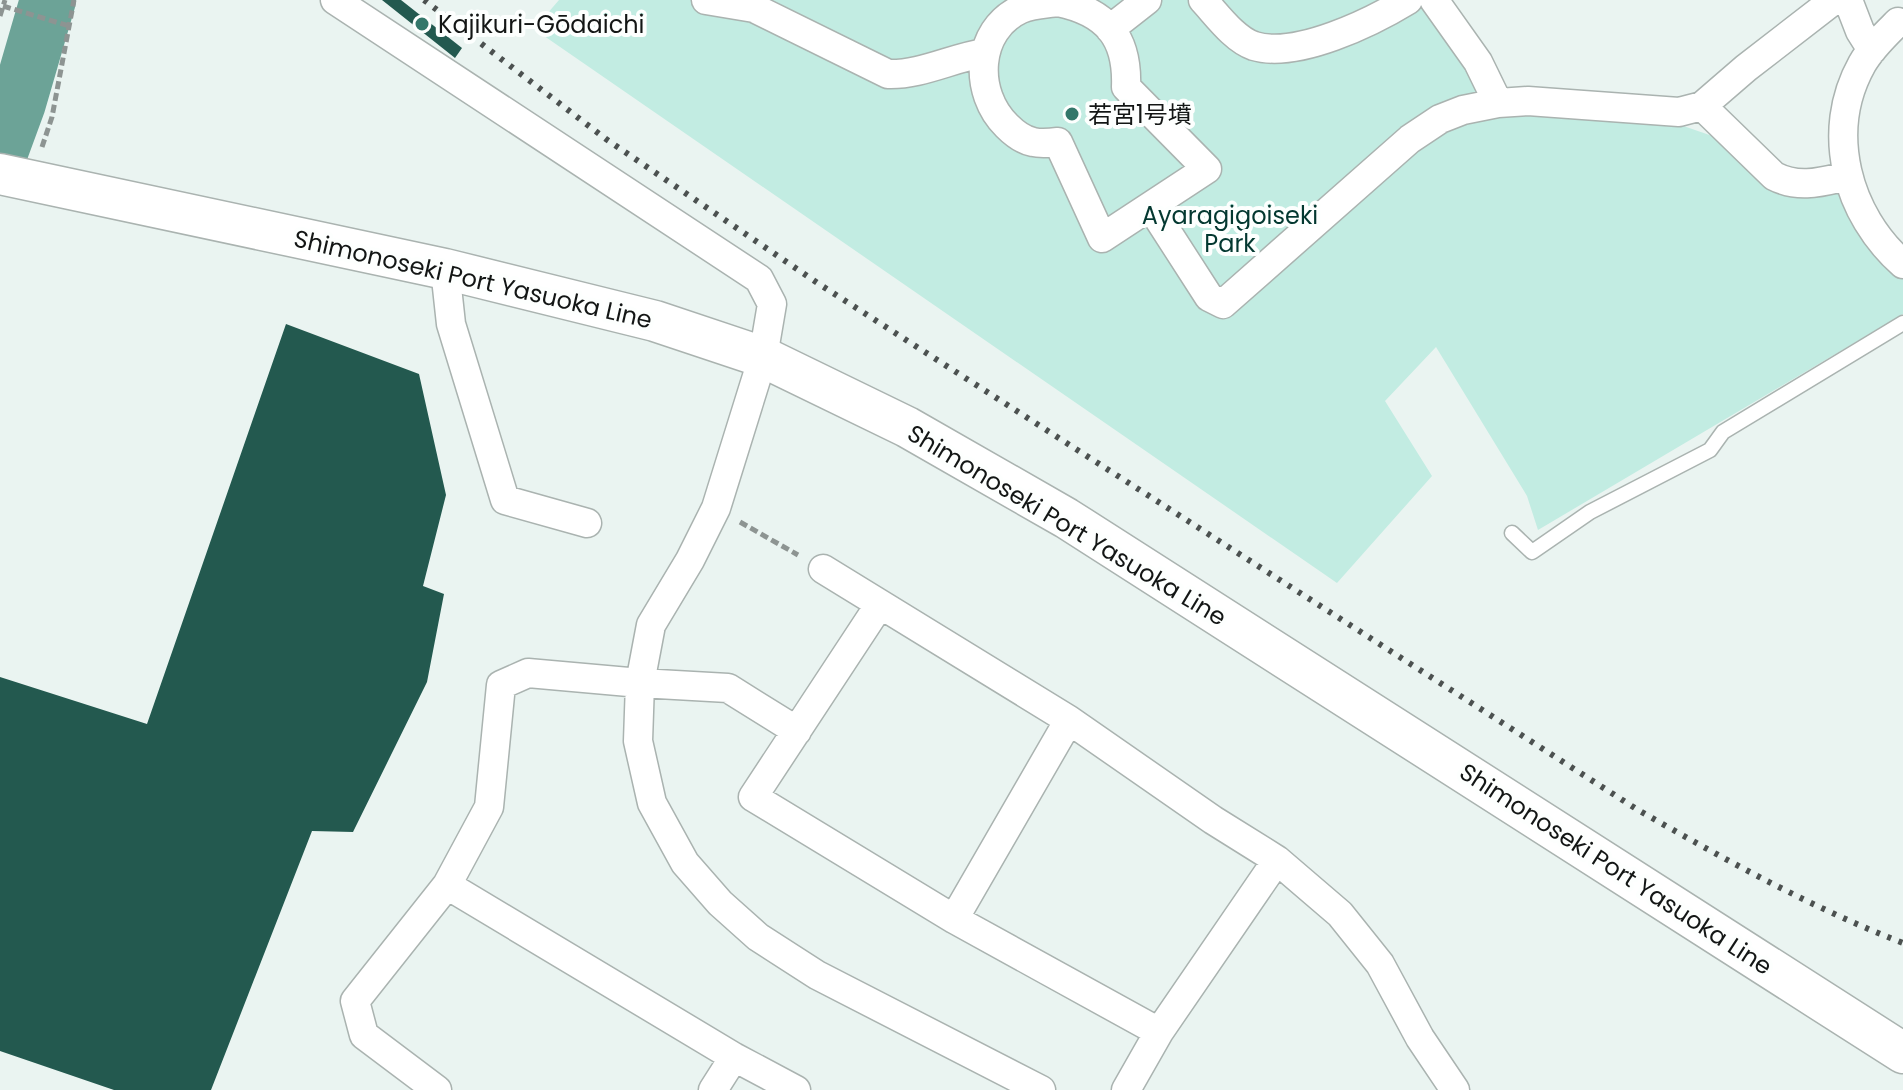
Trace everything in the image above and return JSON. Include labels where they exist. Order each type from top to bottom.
[{"type":"main road","name":"Shimonoseki Port Yasuoka Line","points":[[16,176],[445,269],[655,321],[763,357],[907,427],[1066,518],[1903,1053]]},
{"type":"street","points":[[335,0],[759,279],[772,304],[763,357],[716,508],[690,560],[651,625],[640,683],[638,741],[652,803],[685,863],[720,903],[758,937],[817,975],[1041,1090]]},
{"type":"street","points":[[706,0],[754,8],[888,74],[904,74],[984,53]]},
{"type":"street","points":[[1110,29],[1147,0]]},
{"type":"street","points":[[1203,0],[1236,35],[1252,45],[1266,47],[1314,42],[1335,36],[1408,0]]},
{"type":"street","points":[[1434,0],[1478,62],[1498,103]]},
{"type":"street","points":[[1151,207],[1209,297],[1223,304],[1410,139],[1440,119],[1463,110],[1528,101],[1679,112],[1702,106],[1834,0]]},
{"type":"street","points":[[1848,0],[1860,31],[1872,50]]},
{"type":"street","points":[[1059,1],[1089,11],[1110,29],[1123,46],[1126,87],[1207,169],[1102,238],[1058,142],[1030,142],[1015,133],[991,107],[985,89],[984,53],[993,34],[1022,9],[1059,1]]},
{"type":"street","points":[[1898,22],[1862,64],[1846,114],[1844,147],[1847,176],[1856,201],[1884,248],[1903,264]]},
{"type":"street","points":[[1702,106],[1774,176],[1789,184],[1811,185],[1847,176]]},
{"type":"street","points":[[445,269],[451,324],[505,500],[587,523]]},
{"type":"street","points":[[823,569],[1069,720],[1213,820],[1277,860],[1340,914],[1380,964],[1420,1038],[1455,1090]]},
{"type":"street","points":[[880,604],[753,797],[954,919],[1159,1032]]},
{"type":"street","points":[[437,1090],[364,1035],[355,1001],[447,885],[489,807],[501,685],[528,673],[728,688],[797,731]]},
{"type":"street","points":[[954,919],[1069,720]]},
{"type":"street","points":[[1126,1090],[1159,1032],[1277,860]]},
{"type":"street","points":[[447,885],[734,1057],[796,1090]]},
{"type":"street","points":[[713,1090],[734,1057]]},
{"type":"lane","points":[[1512,533],[1532,552],[1590,512],[1710,450],[1723,432],[1903,323]]},
{"type":"path","points":[[16,176],[52,117],[74,0]]},
{"type":"path","points":[[0,16],[4,3],[69,26]]},
{"type":"path","points":[[716,508],[823,569]]},
{"type":"green space","name":"Ayaragigoiseki Park","points":[[559,0],[1441,0],[1503,90],[1669,121],[1721,139],[1769,185],[1838,186],[1903,275],[1903,314],[1538,530],[1527,496],[1436,347],[1385,401],[1432,476],[1337,583],[534,29]]},
{"type":"building","name":"Kajikuri-Gōdaichi","points":[[382,0],[401,0],[462,48],[455,58]]},
{"type":"building","points":[[286,324],[419,374],[446,495],[423,586],[444,594],[427,682],[353,832],[312,831],[211,1090],[114,1090],[0,1051],[0,677],[147,724]]},
{"type":"waterway","points":[[0,152],[18,103],[48,0]]},
{"type":"railway","points":[[424,0],[606,139],[819,284],[1638,810],[1801,898],[1903,943]]},
{"type":"place","name":"Kajikuri-Gōdaichi","points":[[422,24]]},
{"type":"place","name":"若宮1号墳","points":[[1072,114]]}]
